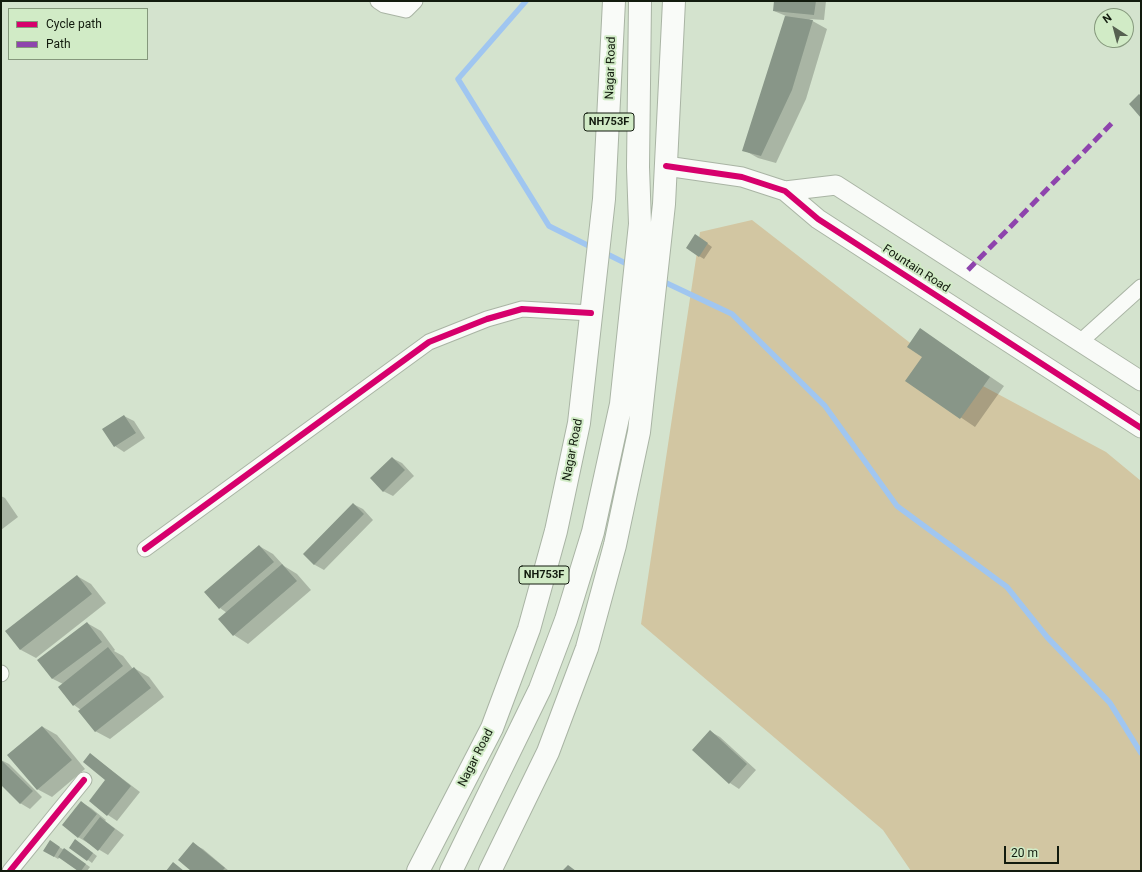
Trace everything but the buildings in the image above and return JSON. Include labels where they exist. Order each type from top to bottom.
[{"type":"highway","name":"Nagar Road","points":[[418,871],[492,728],[530,629],[556,531],[579,423],[604,200],[610,107],[614,1]]},
{"type":"highway","points":[[490,871],[548,752],[587,648],[615,545],[639,432],[649,279],[639,252],[640,224],[638,167],[640,1]]},
{"type":"highway","points":[[451,871],[540,689],[566,620],[593,532],[649,279],[664,204],[674,1]]},
{"type":"highway","points":[[610,107],[638,167]]},
{"type":"street","points":[[378,1],[384,5],[406,10],[415,1]]},
{"type":"street","name":"Fountain Road","points":[[666,166],[742,177],[785,191],[818,218],[1141,428]]},
{"type":"street","name":"Fountain Road","points":[[785,191],[836,185],[1141,381]]},
{"type":"street","points":[[1080,342],[1141,287]]},
{"type":"street","points":[[145,549],[429,342],[487,319],[522,309],[591,313]]},
{"type":"street","points":[[10,871],[84,780]]},
{"type":"shaded area","points":[[752,220],[927,356],[1106,452],[1141,481],[1141,871],[911,871],[883,830],[641,624],[700,232]]},
{"type":"waterway","points":[[526,1],[458,79],[549,226],[593,248]]},
{"type":"waterway","points":[[603,252],[631,266]]},
{"type":"waterway","points":[[660,280],[732,314],[825,406],[897,506],[1007,587],[1047,637],[1110,703],[1141,753]]},
{"type":"marked path","points":[[968,270],[1114,121]]},
{"type":"cycle path","points":[[666,166],[742,177],[785,191],[818,219],[1141,428]]},
{"type":"cycle path","points":[[145,549],[429,342],[487,319],[522,309],[591,313]]},
{"type":"cycle path","points":[[10,871],[84,780]]}]
